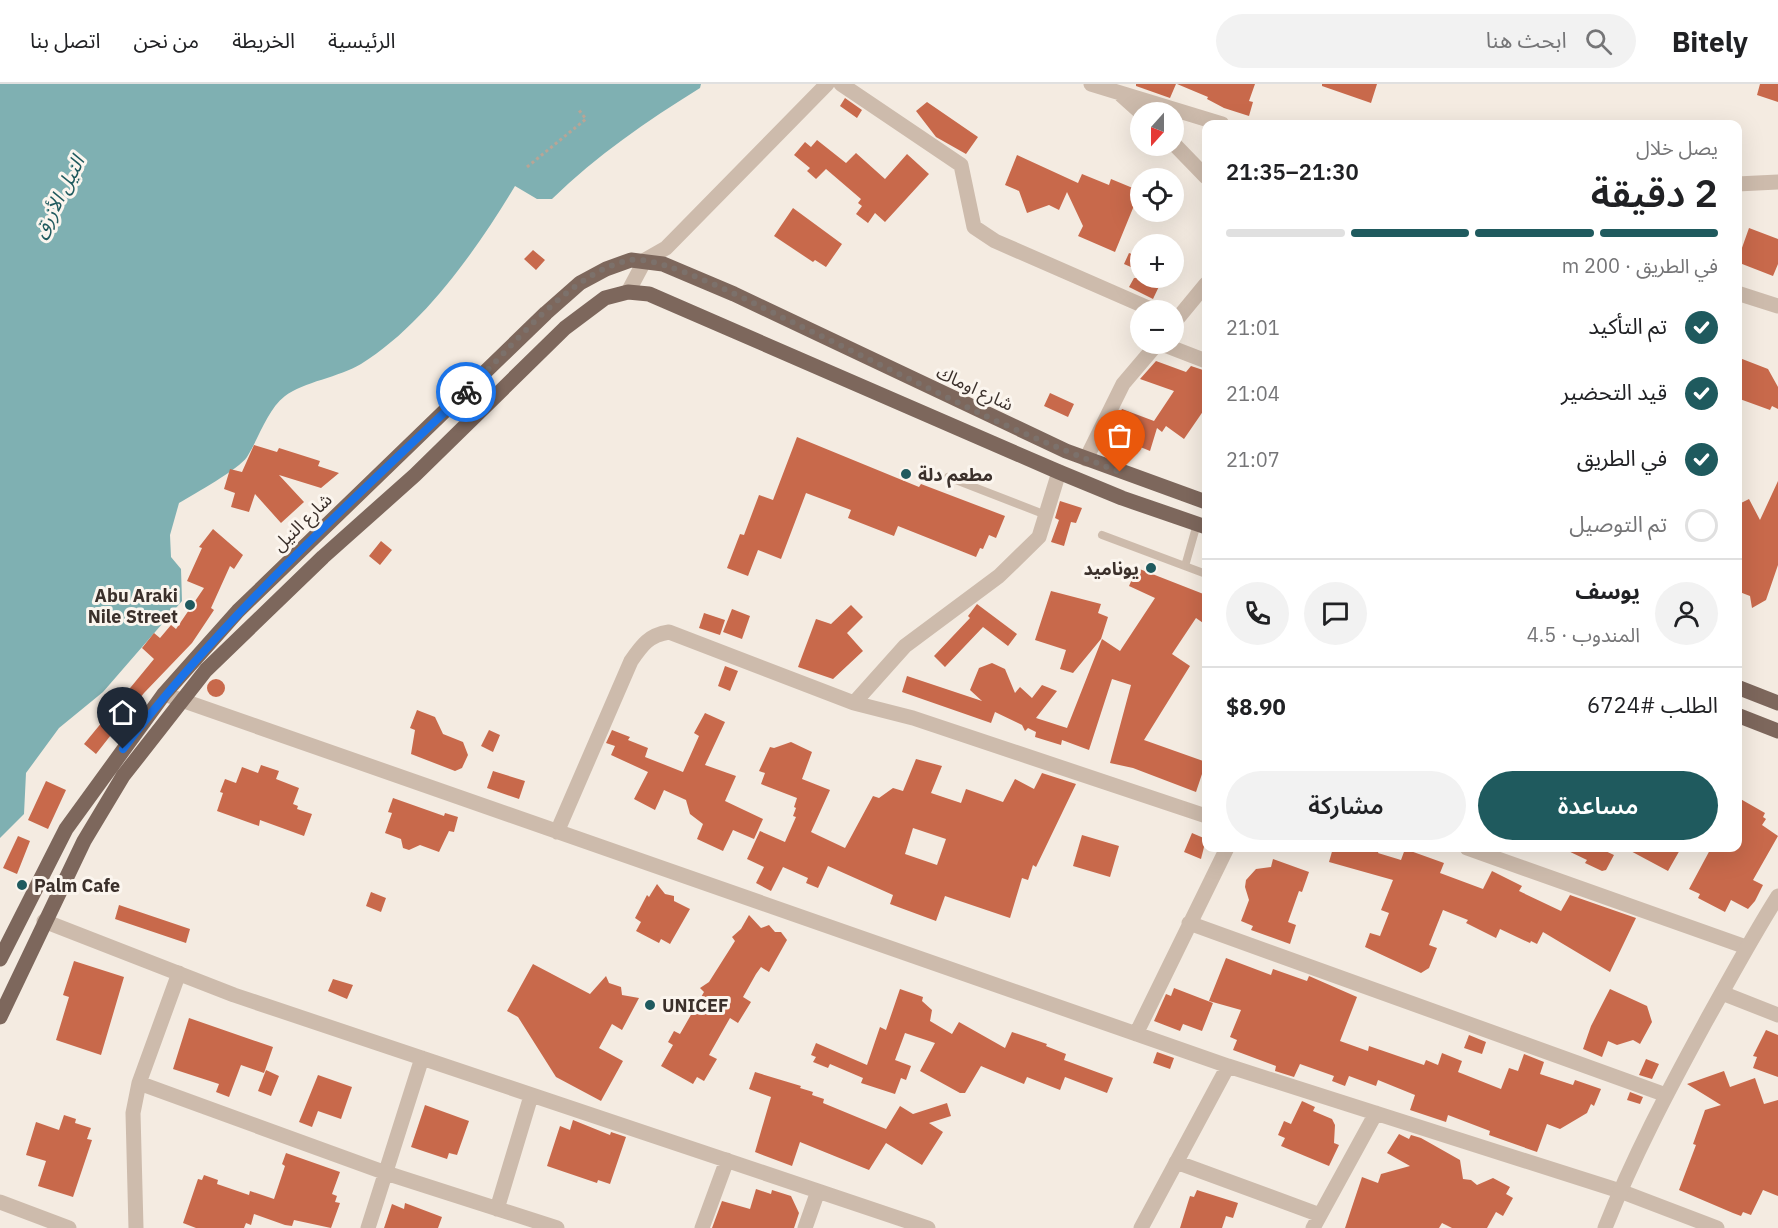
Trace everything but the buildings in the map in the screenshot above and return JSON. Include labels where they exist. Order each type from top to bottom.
[{"type":"main road","name":"شارع النيل","points":[[0,959],[66,828],[164,694],[238,611],[546,313],[580,283],[606,269],[631,260],[663,264],[734,294]]},
{"type":"main road","points":[[0,1017],[84,841],[123,776],[206,670],[323,557],[415,475],[565,328],[605,298],[628,292],[649,294],[1059,472],[1122,498],[1202,525]]},
{"type":"main road","name":"شارع اوماك","points":[[734,294],[997,421],[1086,459],[1202,501]]},
{"type":"main road","points":[[1742,689],[1778,703]]},
{"type":"main road","points":[[1742,717],[1775,732]]},
{"type":"street","points":[[628,292],[645,260],[666,248],[827,84]]},
{"type":"street","points":[[841,84],[961,165],[974,227],[995,241],[1130,300]]},
{"type":"street","points":[[1091,84],[1209,120]]},
{"type":"street","points":[[1119,93],[1130,103]]},
{"type":"street","points":[[1184,155],[1202,173]]},
{"type":"street","points":[[1742,184],[1778,182]]},
{"type":"street","points":[[1184,310],[1202,289]]},
{"type":"street","points":[[1742,295],[1778,306]]},
{"type":"street","points":[[1184,352],[1202,359]]},
{"type":"street","points":[[1086,459],[1123,384],[1148,354]]},
{"type":"street","points":[[854,703],[906,646],[999,576],[1039,537],[1059,472]]},
{"type":"street","points":[[557,832],[632,661],[644,642],[656,634],[669,632],[854,703],[912,718],[1202,815]]},
{"type":"street","points":[[164,694],[1228,1066],[1620,1191],[1717,1228]]},
{"type":"street","points":[[1136,1034],[1225,852]]},
{"type":"street","points":[[1478,852],[1746,947]]},
{"type":"street","points":[[1605,1228],[1666,1095],[1746,947],[1778,896]]},
{"type":"street","points":[[44,921],[178,973],[531,1096],[928,1228]]},
{"type":"street","points":[[1189,923],[1666,1095]]},
{"type":"street","points":[[136,1228],[133,1113],[139,1083],[178,973]]},
{"type":"street","points":[[1722,993],[1778,1015]]},
{"type":"street","points":[[368,1228],[422,1058]]},
{"type":"street","points":[[1141,1228],[1228,1066]]},
{"type":"street","points":[[139,1083],[386,1173],[557,1228]]},
{"type":"street","points":[[497,1209],[531,1096]]},
{"type":"street","points":[[1176,1162],[1316,1222],[1376,1113]]},
{"type":"street","points":[[702,1228],[727,1160]]},
{"type":"street","points":[[805,1228],[818,1191]]},
{"type":"street","points":[[0,1202],[69,1228]]},
{"type":"lane","points":[[948,477],[1046,515]]},
{"type":"lane","points":[[1185,566],[1202,525]]},
{"type":"lane","points":[[1102,535],[1202,572]]},
{"type":"path","points":[[527,168],[586,119],[578,109]]},
{"type":"water","name":"النيل الأزرق","points":[[0,84],[701,84],[700,88],[605,153],[552,199],[537,199],[515,186],[466,260],[406,329],[384,348],[352,369],[302,387],[285,396],[273,409],[247,457],[216,481],[179,503],[170,535],[171,557],[181,569],[182,601],[103,692],[59,728],[26,773],[24,814],[0,838]]},
{"type":"way so far","points":[[466,392],[546,313],[580,283],[606,269],[631,260],[645,260],[663,264],[734,294],[997,421],[1066,452],[1120,472]]},
{"type":"place","name":"مطعم دلة","points":[[906,474]]},
{"type":"place","name":"يوناميد","points":[[1151,568]]},
{"type":"place","name":"Abu Araki Nile Street","points":[[190,605]]},
{"type":"place","name":"Palm Cafe","points":[[22,885]]},
{"type":"place","name":"UNICEF","points":[[650,1005]]},
{"type":"route","points":[[123,749],[164,694],[238,611],[466,392]]}]
